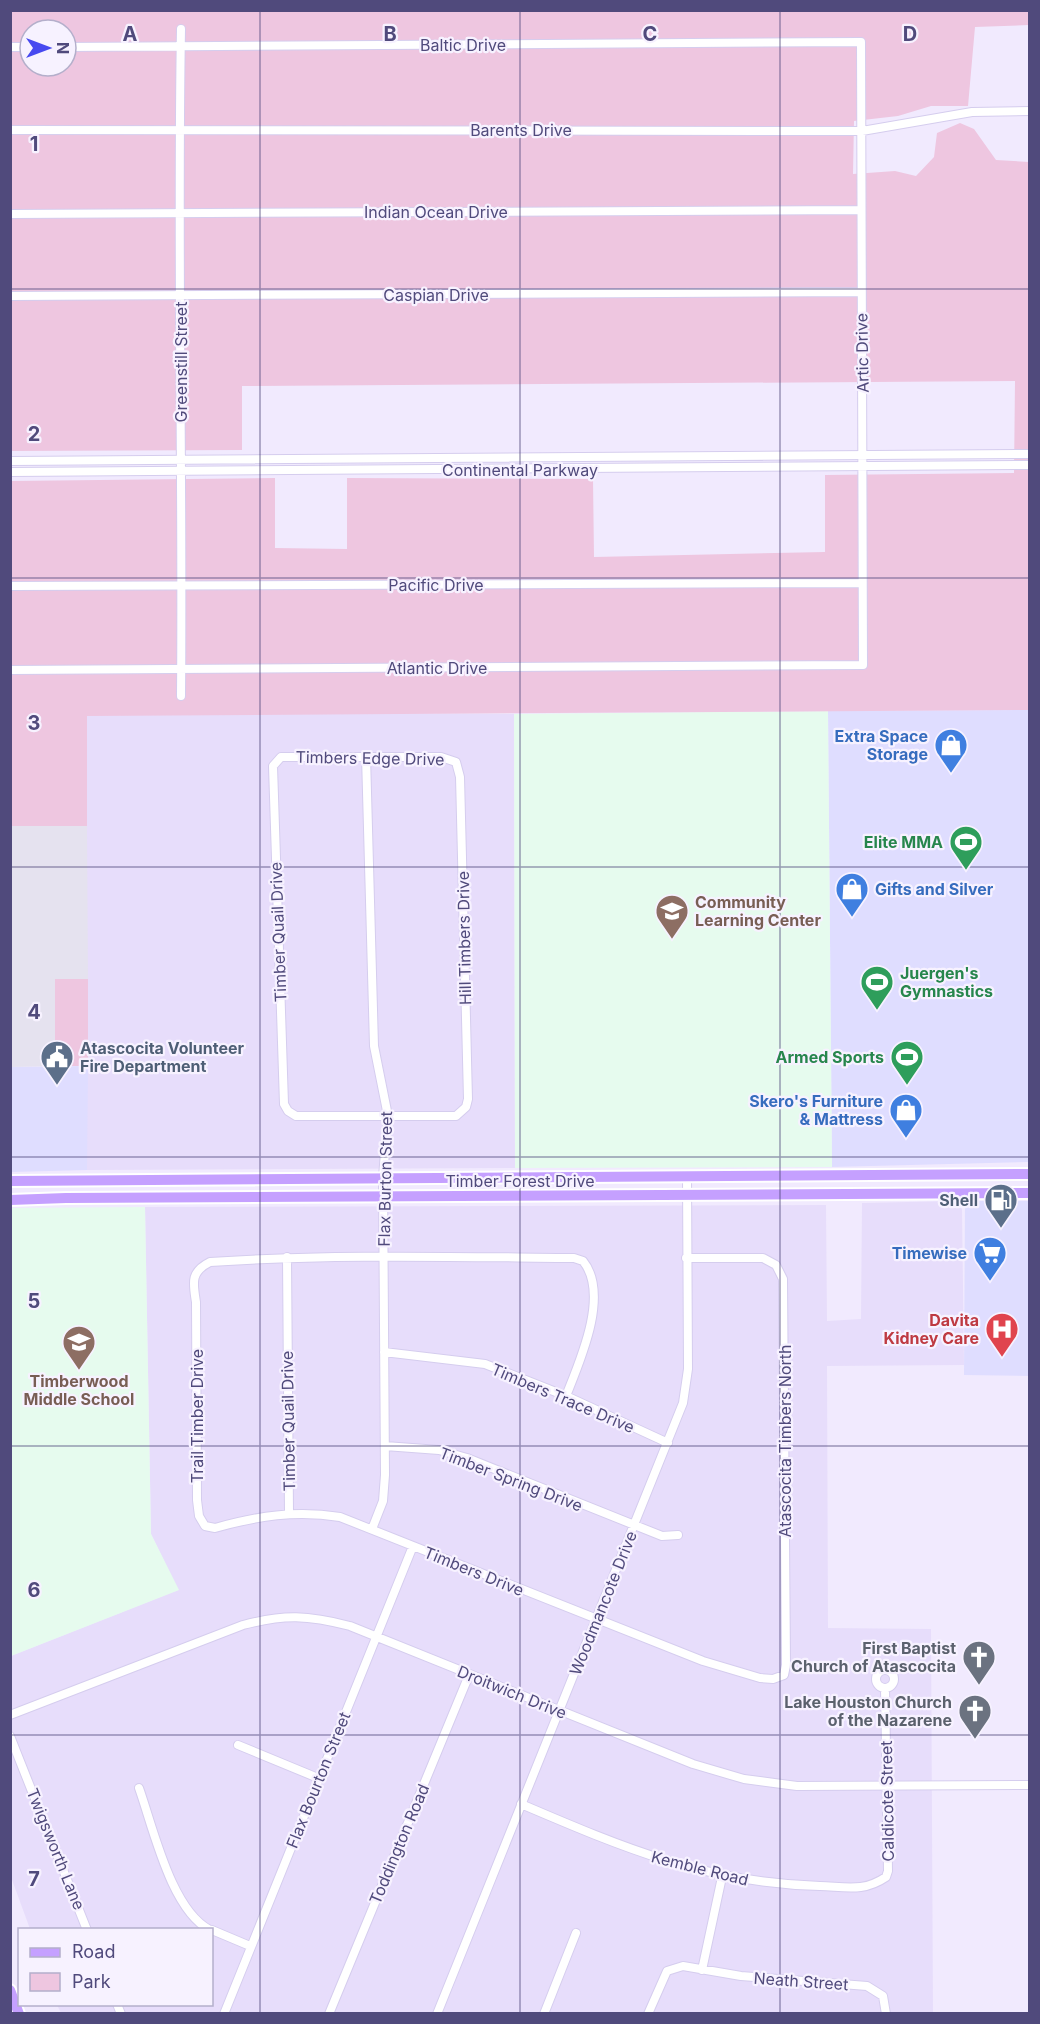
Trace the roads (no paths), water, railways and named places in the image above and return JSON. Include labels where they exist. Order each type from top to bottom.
[{"type":"main road","points":[[849,1174],[849,1194]]},
{"type":"main road","points":[[929,1174],[929,1194]]},
{"type":"main road","name":"Timber Forest Drive","points":[[10,1181],[1029,1174]]},
{"type":"main road","points":[[527,1176],[528,1196]]},
{"type":"main road","name":"Timber Forest Drive","points":[[10,1200],[1029,1193]]},
{"type":"main road","points":[[10,1990],[20,2013]]},
{"type":"street","name":"Greenstill Street","points":[[180,29],[178,130],[182,471],[181,696]]},
{"type":"street","name":"Baltic Drive","points":[[78,47],[861,42]]},
{"type":"street","name":"Artic Drive","points":[[861,42],[863,665]]},
{"type":"street","name":"Barents Drive","points":[[10,130],[862,131],[972,112],[1029,111]]},
{"type":"street","name":"Indian Ocean Drive","points":[[10,214],[861,210]]},
{"type":"street","name":"Caspian Drive","points":[[10,296],[861,292]]},
{"type":"street","name":"Continental Parkway","points":[[10,461],[1029,454]]},
{"type":"street","name":"Continental Parkway","points":[[10,472],[862,468],[1029,465]]},
{"type":"street","name":"Pacific Drive","points":[[10,586],[861,583]]},
{"type":"street","name":"Atlantic Drive","points":[[10,670],[863,665]]},
{"type":"street","name":"Flax Burton Street","points":[[366,756],[374,1046],[388,1116],[383,1177],[384,1495],[372,1529]]},
{"type":"street","name":"Timbers Edge Drive","points":[[283,757],[441,757],[456,762]]},
{"type":"street","name":"Timber Quail Drive","points":[[283,757],[273,766],[284,1104],[288,1111],[296,1116],[388,1116]]},
{"type":"street","name":"Hill Timbers Drive","points":[[388,1116],[456,1116],[468,1099],[460,777],[456,762]]},
{"type":"street","name":"Woodmancote Drive","points":[[437,2013],[679,1417],[687,1387],[687,1176]]},
{"type":"street","name":"Trail Timber Drive","points":[[199,1515],[196,1318],[193,1280],[199,1268],[210,1262],[286,1257],[383,1255],[555,1258],[583,1261],[592,1276],[588,1336],[566,1396]]},
{"type":"street","name":"Timber Quail Drive","points":[[286,1257],[289,1513]]},
{"type":"street","name":"Atascocita Timbers North","points":[[686,1258],[764,1258],[776,1265],[783,1279],[786,1665],[784,1675],[773,1679],[749,1675]]},
{"type":"street","name":"Timbers Trace Drive","points":[[384,1352],[485,1364],[566,1396],[668,1443]]},
{"type":"street","name":"Timber Spring Drive","points":[[385,1446],[439,1450],[467,1458],[634,1526],[662,1536],[678,1535]]},
{"type":"street","name":"Timbers Drive","points":[[199,1515],[205,1526],[215,1528],[263,1516],[289,1513],[340,1517],[665,1647],[749,1675]]},
{"type":"street","name":"Flax Bourton Street","points":[[224,2013],[413,1546]]},
{"type":"street","name":"Droitwich Drive","points":[[10,1715],[206,1638],[272,1617],[293,1615],[321,1619],[376,1636],[693,1764],[744,1779],[797,1786],[1029,1785]]},
{"type":"street","name":"Toddington Road","points":[[328,2013],[469,1675]]},
{"type":"street","name":"Caldicote Street","points":[[885,1688],[886,1877]]},
{"type":"street","name":"Twigsworth Lane","points":[[10,1736],[87,1928]]},
{"type":"street","points":[[238,1745],[318,1778]]},
{"type":"street","points":[[139,1788],[181,1899],[198,1921],[208,1928]]},
{"type":"street","name":"Kemble Road","points":[[521,1804],[653,1857],[722,1877],[771,1884],[866,1887],[872,1887],[886,1877]]},
{"type":"street","points":[[702,1970],[722,1877]]},
{"type":"street","points":[[213,1931],[250,1946]]},
{"type":"street","points":[[544,2013],[576,1933]]},
{"type":"street","name":"Neath Street","points":[[648,2013],[667,1971],[683,1966],[818,1984],[867,1986],[883,1996],[886,2012]]},
{"type":"place","name":"Extra Space Storage","points":[[951,774]]},
{"type":"place","name":"Elite MMA","points":[[966,871]]},
{"type":"place","name":"Gifts and Silver","points":[[852,918]]},
{"type":"place","name":"Community Learning Center","points":[[672,940]]},
{"type":"place","name":"Juergen's Gymnastics","points":[[877,1011]]},
{"type":"place","name":"Atascocita Volunteer Fire Department","points":[[57,1086]]},
{"type":"place","name":"Armed Sports","points":[[907,1086]]},
{"type":"place","name":"Skero's Furniture & Mattress","points":[[906,1139]]},
{"type":"place","name":"Shell","points":[[1001,1229]]},
{"type":"place","name":"Timewise","points":[[990,1282]]},
{"type":"place","name":"Davita Kidney Care","points":[[1002,1358]]},
{"type":"place","name":"Timberwood Middle School","points":[[79,1371]]},
{"type":"place","name":"First Baptist Church of Atascocita","points":[[979,1686]]},
{"type":"place","name":"Lake Houston Church of the Nazarene","points":[[975,1740]]}]
